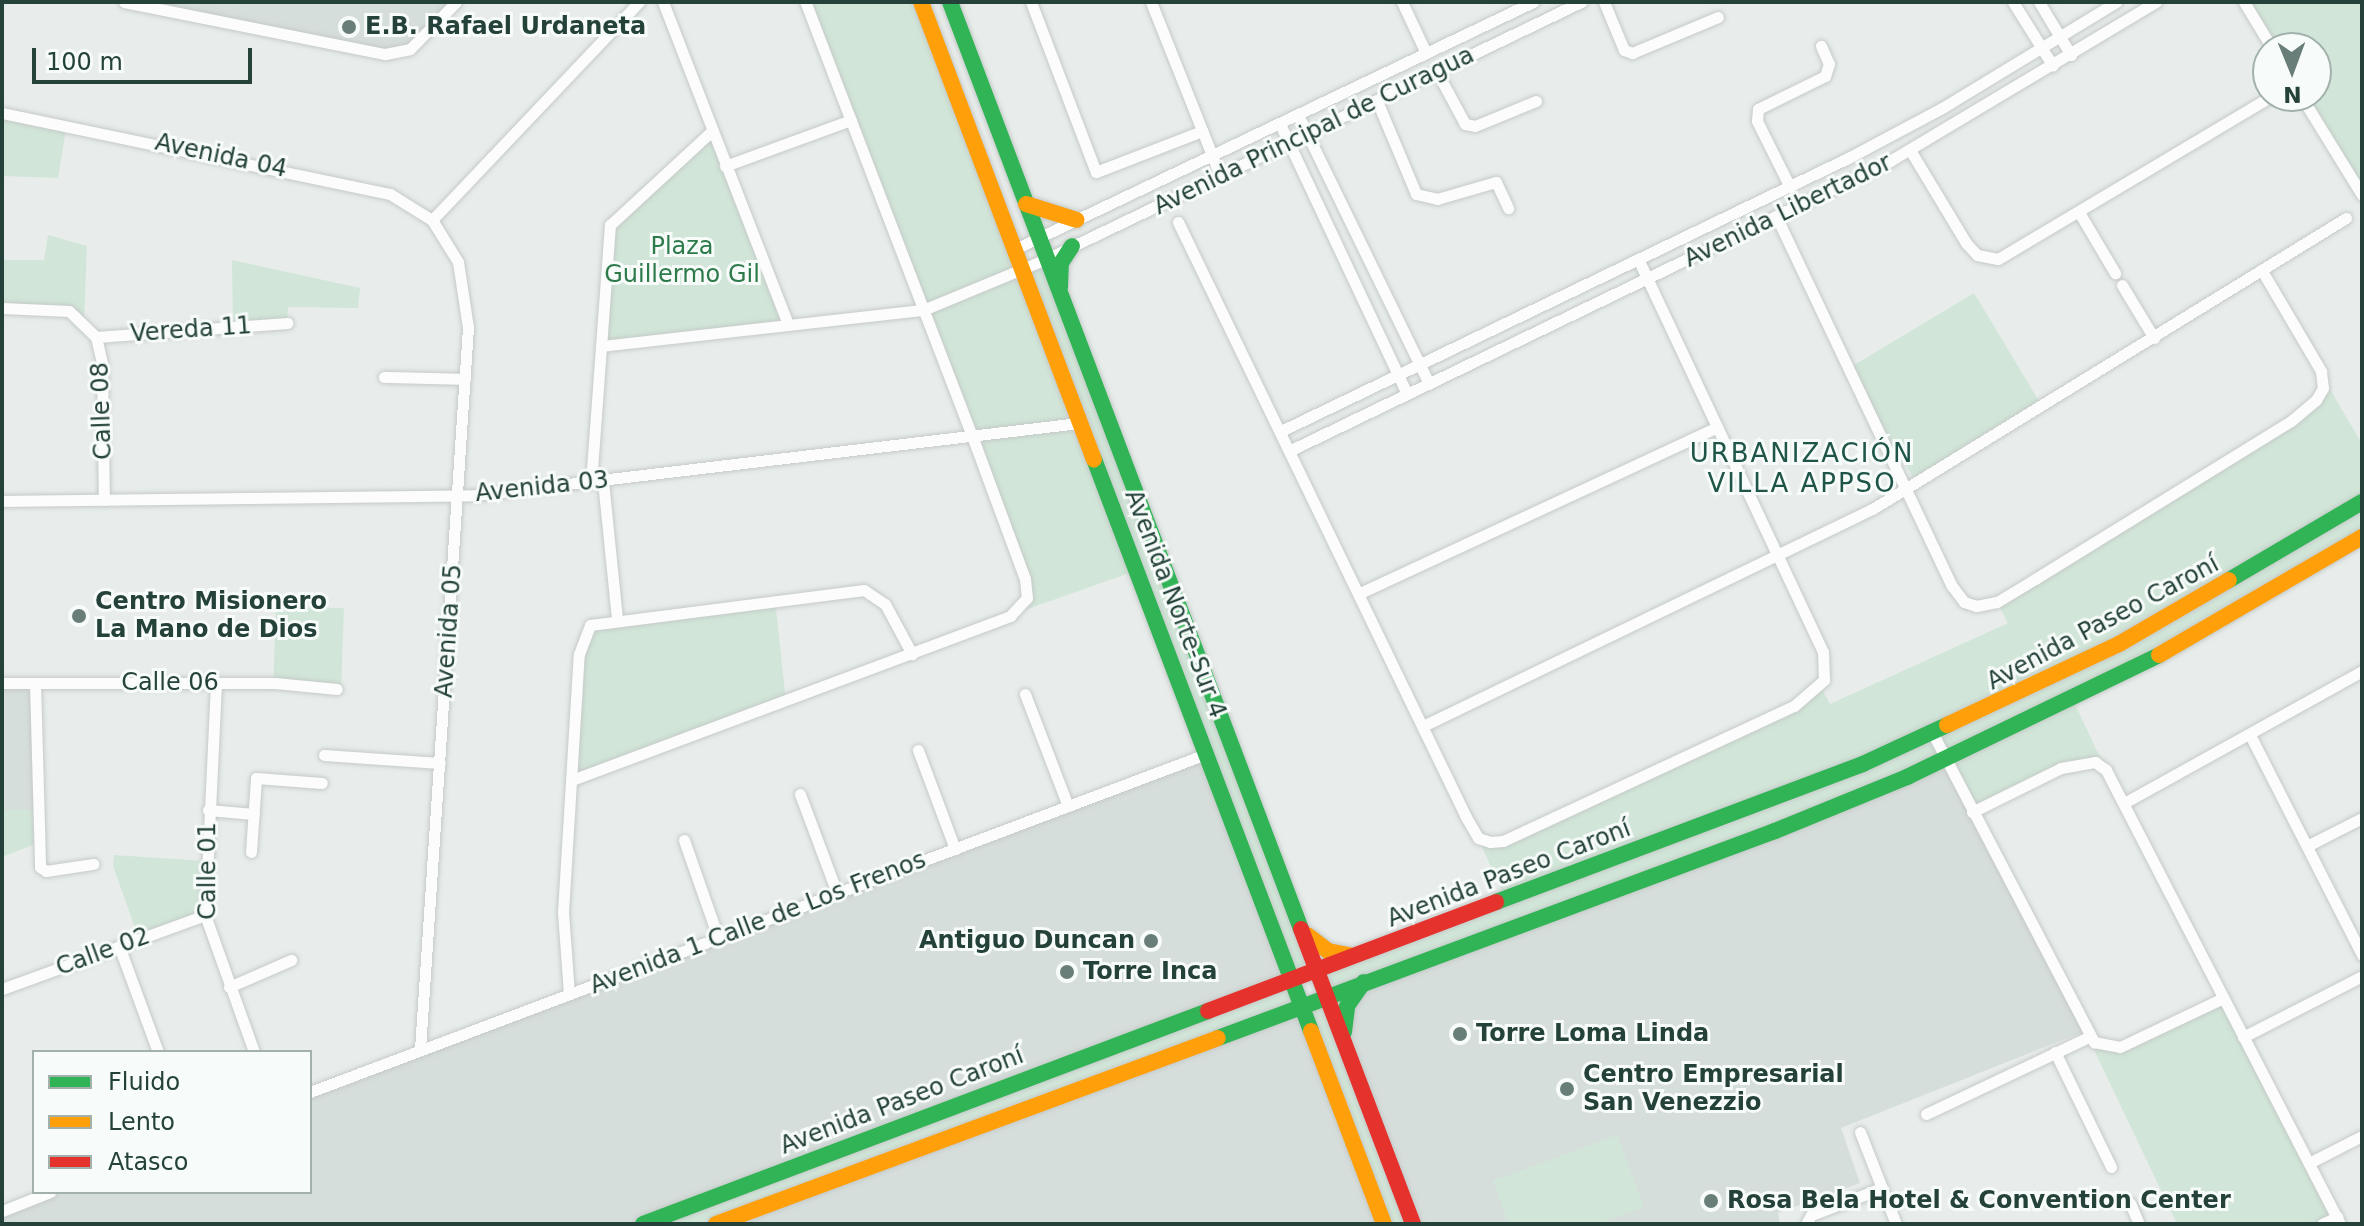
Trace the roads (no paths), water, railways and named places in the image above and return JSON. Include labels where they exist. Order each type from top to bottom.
[{"type":"street","points":[[124,2],[385,54],[410,49],[456,2]]},
{"type":"street","points":[[432,220],[639,2]]},
{"type":"street","points":[[663,2],[788,325]]},
{"type":"street","points":[[572,780],[1010,616],[1027,598],[1025,579],[972,436],[805,2]]},
{"type":"street","name":"Avenida Norte-Sur 4","points":[[921,2],[1384,1224]]},
{"type":"street","name":"Avenida Norte-Sur 4","points":[[950,2],[1413,1224]]},
{"type":"street","points":[[1031,2],[1096,172],[1202,131]]},
{"type":"street","points":[[1151,2],[1220,175]]},
{"type":"street","points":[[1402,2],[1426,53]]},
{"type":"street","name":"Avenida Principal de Curagua","points":[[1015,249],[1533,2]]},
{"type":"street","name":"Avenida Principal de Curagua","points":[[601,346],[923,310],[1023,270],[1581,2]]},
{"type":"street","points":[[1604,2],[1624,50],[1632,53],[1718,17]]},
{"type":"street","points":[[2013,2],[2053,66]]},
{"type":"street","points":[[2039,2],[2071,55]]},
{"type":"street","name":"Avenida Libertador","points":[[1281,431],[1639,261],[1912,125],[2116,2]]},
{"type":"street","name":"Avenida Libertador","points":[[1291,450],[1777,218],[1910,150],[2156,2]]},
{"type":"street","points":[[2244,2],[2262,32]]},
{"type":"street","points":[[1790,187],[1757,121],[1758,109],[1825,76],[1829,64],[1821,46]]},
{"type":"street","points":[[1437,72],[1465,124],[1475,126],[1536,101]]},
{"type":"street","points":[[1377,101],[1416,194],[1437,199],[1496,182],[1508,208]]},
{"type":"street","points":[[1910,150],[1966,243],[1984,258],[2014,254],[2252,108]]},
{"type":"street","points":[[2311,112],[2362,195]]},
{"type":"street","name":"Avenida 04","points":[[2,113],[359,185],[405,200],[432,220]]},
{"type":"street","points":[[1298,115],[1429,384]]},
{"type":"street","points":[[725,166],[851,120]]},
{"type":"street","points":[[1280,124],[1407,394]]},
{"type":"street","points":[[617,618],[597,482],[601,346],[610,225],[712,131]]},
{"type":"street","points":[[1026,204],[1077,220]]},
{"type":"street","points":[[2080,214],[2115,273]]},
{"type":"street","points":[[1777,218],[1905,490],[1964,602],[1990,605],[2291,421],[2316,400],[2323,388],[2321,371],[2262,271]]},
{"type":"street","points":[[1423,726],[1905,490],[2346,218]]},
{"type":"street","name":"Avenida 05","points":[[420,1050],[465,379],[464,280],[451,246],[432,220]]},
{"type":"street","points":[[1178,222],[1474,833],[1483,841],[1496,842],[1794,706],[1821,687],[1825,661],[1639,261]]},
{"type":"street","points":[[1059,293],[1061,263],[1072,246]]},
{"type":"street","points":[[2122,285],[2154,338]]},
{"type":"street","name":"Calle 08","points":[[2,308],[57,309],[88,325],[96,337],[102,364],[104,500]]},
{"type":"street","name":"Vereda 11","points":[[96,337],[287,323]]},
{"type":"street","points":[[384,377],[465,379]]},
{"type":"street","name":"Avenida 03","points":[[2,501],[457,496],[597,482],[1079,423]]},
{"type":"street","points":[[1360,593],[1717,427]]},
{"type":"street","name":"Avenida Paseo Caroní","points":[[643,1224],[1359,956],[1933,734],[2119,644],[2362,502]]},
{"type":"street","name":"Avenida Paseo Caroní","points":[[716,1224],[1327,994],[1775,831],[1946,760],[2141,665],[2362,537]]},
{"type":"street","points":[[569,994],[563,946],[572,780],[582,639],[590,625],[617,618],[864,590],[885,604],[912,654]]},
{"type":"street","points":[[2124,803],[2362,671]]},
{"type":"street","name":"Calle 06","points":[[2,683],[216,683],[337,689]]},
{"type":"street","points":[[35,683],[36,844],[46,871],[93,864]]},
{"type":"street","name":"Calle 01","points":[[216,683],[205,915],[253,1050]]},
{"type":"street","points":[[1025,694],[1068,806]]},
{"type":"street","points":[[1933,734],[2089,1037],[2101,1046],[2120,1047],[2223,998]]},
{"type":"street","points":[[2250,735],[2362,955]]},
{"type":"street","points":[[918,750],[955,849]]},
{"type":"street","name":"Avenida 1 Calle de Los Frenos","points":[[312,1091],[1206,754]]},
{"type":"street","points":[[324,755],[440,763]]},
{"type":"street","points":[[1972,812],[2045,774],[2086,762],[2106,770],[2338,1220],[2322,1224]]},
{"type":"street","points":[[251,852],[256,778],[322,783]]},
{"type":"street","points":[[800,794],[837,893]]},
{"type":"street","points":[[208,810],[254,814]]},
{"type":"street","points":[[2307,846],[2362,818]]},
{"type":"street","points":[[684,840],[718,937]]},
{"type":"street","name":"Calle 02","points":[[2,989],[205,915]]},
{"type":"street","points":[[1304,932],[1328,951],[1359,956]]},
{"type":"street","points":[[119,946],[157,1050]]},
{"type":"street","points":[[1262,992],[1278,977],[1283,954]]},
{"type":"street","points":[[229,987],[291,960]]},
{"type":"street","points":[[2243,1037],[2362,976]]},
{"type":"street","points":[[1344,1038],[1347,1006],[1366,980]]},
{"type":"street","points":[[1276,1014],[1297,1016],[1312,1030]]},
{"type":"street","points":[[1926,1114],[2089,1037]]},
{"type":"street","points":[[2055,1052],[2111,1167]]},
{"type":"street","points":[[1860,1132],[1896,1224]]},
{"type":"street","points":[[2309,1163],[2362,1136]]},
{"type":"street","points":[[1806,1224],[1811,1215],[1882,1188]]},
{"type":"street","points":[[2,1211],[45,1194]]},
{"type":"street","points":[[2130,1203],[2139,1224]]},
{"type":"place","name":"E.B. Rafael Urdaneta","points":[[349,27]]},
{"type":"place","name":"Centro Misionero La Mano de Dios","points":[[79,616]]},
{"type":"place","name":"Antiguo Duncan","points":[[1151,941]]},
{"type":"place","name":"Torre Inca","points":[[1067,972]]},
{"type":"place","name":"Torre Loma Linda","points":[[1460,1034]]},
{"type":"place","name":"Centro Empresarial San Venezzio","points":[[1567,1089]]},
{"type":"place","name":"Rosa Bela Hotel & Convention Center","points":[[1711,1201]]},
{"type":"district","name":"URBANIZACIÓN VILLA APPSO","points":[[1802,469]]},
{"type":"park label","name":"Plaza Guillermo Gil","points":[[682,261]]}]
